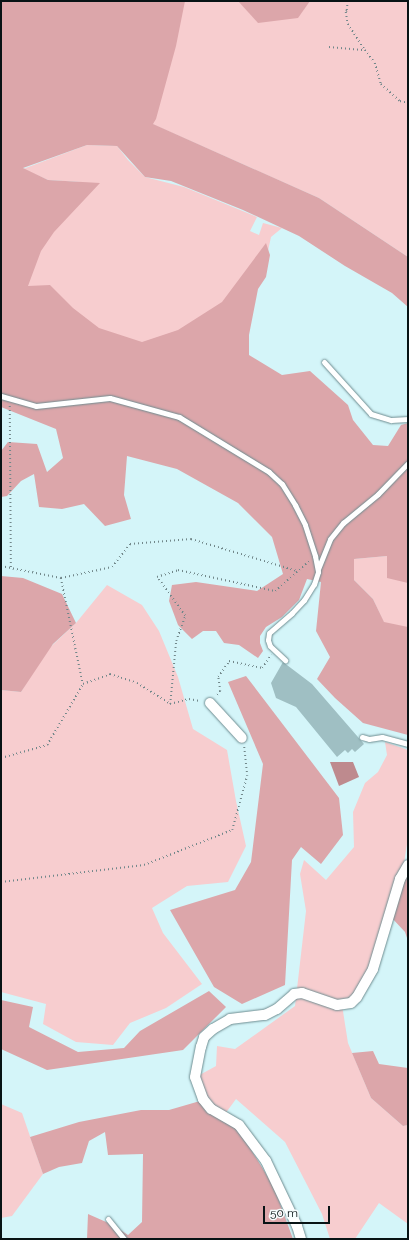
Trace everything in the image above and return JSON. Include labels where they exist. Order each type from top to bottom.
[{"type":"street","points":[[210,703],[242,738]]},
{"type":"street","points":[[301,1239],[297,1226],[266,1161],[239,1125],[211,1110],[203,1099],[195,1077],[201,1047],[204,1037],[213,1029],[230,1019],[265,1015],[277,1009],[294,994],[302,993],[337,1005],[351,1003],[357,997],[373,970],[400,879],[408,865]]},
{"type":"lane","points":[[324,362],[372,414],[390,420],[408,419]]},
{"type":"lane","points":[[1,396],[36,406],[110,398],[179,416],[269,472],[282,484],[302,518],[315,556],[318,572]]},
{"type":"lane","points":[[285,660],[274,650],[268,640],[269,633],[292,614],[304,600],[314,584],[330,539],[343,524],[378,494],[408,463]]},
{"type":"lane","points":[[362,737],[368,739],[382,737],[408,744]]},
{"type":"lane","points":[[108,1218],[124,1239]]},
{"type":"path","points":[[348,1],[346,12],[348,24],[375,63],[381,84],[400,101],[408,103]]},
{"type":"path","points":[[328,47],[365,50]]},
{"type":"path","points":[[10,398],[11,568]]},
{"type":"path","points":[[1,566],[61,578],[112,567],[130,544],[191,539],[297,571]]},
{"type":"path","points":[[170,704],[176,641],[185,616],[157,577],[178,570],[275,591],[315,556]]},
{"type":"path","points":[[61,578],[83,684]]},
{"type":"path","points":[[1,758],[47,744],[83,684],[110,674],[137,682],[170,704],[189,699],[210,703],[220,691],[218,677],[229,661],[262,668],[274,650]]},
{"type":"path","points":[[1,882],[144,865],[232,830],[248,776],[242,738]]},
{"type":"shaded area","points":[[1,1],[185,1],[176,46],[156,119],[153,124],[319,198],[408,257],[408,307],[392,293],[345,266],[299,236],[243,210],[171,181],[145,177],[117,146],[87,145],[23,168],[48,180],[100,183],[54,232],[41,251],[28,286],[50,285],[73,308],[99,328],[142,342],[178,330],[222,302],[266,243],[270,255],[266,277],[258,289],[249,335],[249,355],[282,375],[310,371],[348,405],[353,420],[373,445],[388,446],[401,425],[408,423],[408,583],[387,578],[387,556],[354,559],[354,580],[373,599],[384,622],[408,627],[408,735],[363,723],[335,698],[317,679],[330,657],[316,631],[321,582],[307,579],[299,600],[282,617],[266,627],[260,636],[260,643],[263,651],[258,658],[239,645],[224,643],[216,631],[203,631],[192,639],[178,625],[169,601],[172,585],[196,582],[257,591],[283,574],[272,537],[238,503],[177,469],[127,456],[124,495],[131,519],[105,526],[84,504],[62,509],[39,507],[34,474],[21,481],[7,496],[1,497],[1,451],[8,442],[37,444],[47,472],[63,458],[56,429],[1,407]]},
{"type":"shaded area","points":[[184,1],[408,1],[408,257],[319,198],[152,124]]},
{"type":"shaded area","points":[[238,1],[310,1],[298,18],[258,23]]},
{"type":"shaded area","points":[[87,145],[117,146],[128,160],[145,177],[184,187],[257,217],[250,231],[259,235],[263,223],[282,228],[271,237],[268,251],[230,319],[140,351],[30,303],[10,218],[81,182],[48,180],[23,169]]},
{"type":"shaded area","points":[[387,556],[408,583],[408,629],[384,623],[373,599],[354,580],[354,559]]},
{"type":"shaded area","points":[[1,576],[23,578],[62,594],[76,623],[53,644],[21,692],[1,690]]},
{"type":"shaded area","points":[[107,585],[142,605],[159,631],[178,677],[193,729],[227,750],[246,846],[228,882],[187,886],[152,908],[163,933],[202,984],[166,1008],[130,1023],[113,1045],[76,1042],[43,1024],[46,1004],[1,992],[1,690],[21,692],[43,654],[76,623]]},
{"type":"shaded area","points":[[246,676],[339,798],[343,835],[321,864],[301,847],[292,860],[285,985],[242,1004],[214,987],[170,910],[235,890],[251,862],[263,764],[228,682]]},
{"type":"shaded area","points":[[385,742],[408,750],[408,838],[403,869],[368,972],[350,1002],[342,1005],[348,1043],[371,1098],[403,1126],[408,1125],[408,1224],[379,1203],[355,1239],[330,1239],[322,1214],[285,1142],[236,1099],[225,1114],[205,1099],[196,1077],[216,1066],[217,1046],[235,1049],[295,1006],[306,911],[300,874],[304,860],[326,880],[354,847],[353,812],[365,783],[378,772],[387,755]]},
{"type":"shaded area","points":[[330,762],[353,762],[359,777],[339,786]]},
{"type":"shaded area","points":[[408,870],[408,941],[405,932],[391,917]]},
{"type":"shaded area","points":[[209,991],[226,1007],[183,1050],[47,1070],[1,1049],[1,1000],[33,1007],[29,1027],[78,1052],[124,1048],[140,1031]]},
{"type":"shaded area","points":[[373,1051],[379,1064],[408,1068],[408,1125],[403,1126],[371,1098],[352,1053]]},
{"type":"shaded area","points":[[200,1101],[236,1125],[274,1187],[293,1239],[87,1239],[88,1214],[113,1225],[128,1235],[142,1222],[143,1154],[108,1155],[105,1132],[89,1141],[82,1163],[59,1167],[43,1174],[30,1137],[79,1122],[141,1110],[169,1110]]},
{"type":"shaded area","points":[[1,1104],[22,1113],[43,1174],[12,1216],[1,1218]]},
{"type":"building","points":[[283,662],[312,684],[364,744],[355,752],[352,749],[348,753],[345,750],[337,757],[296,707],[276,698],[271,683]]}]
